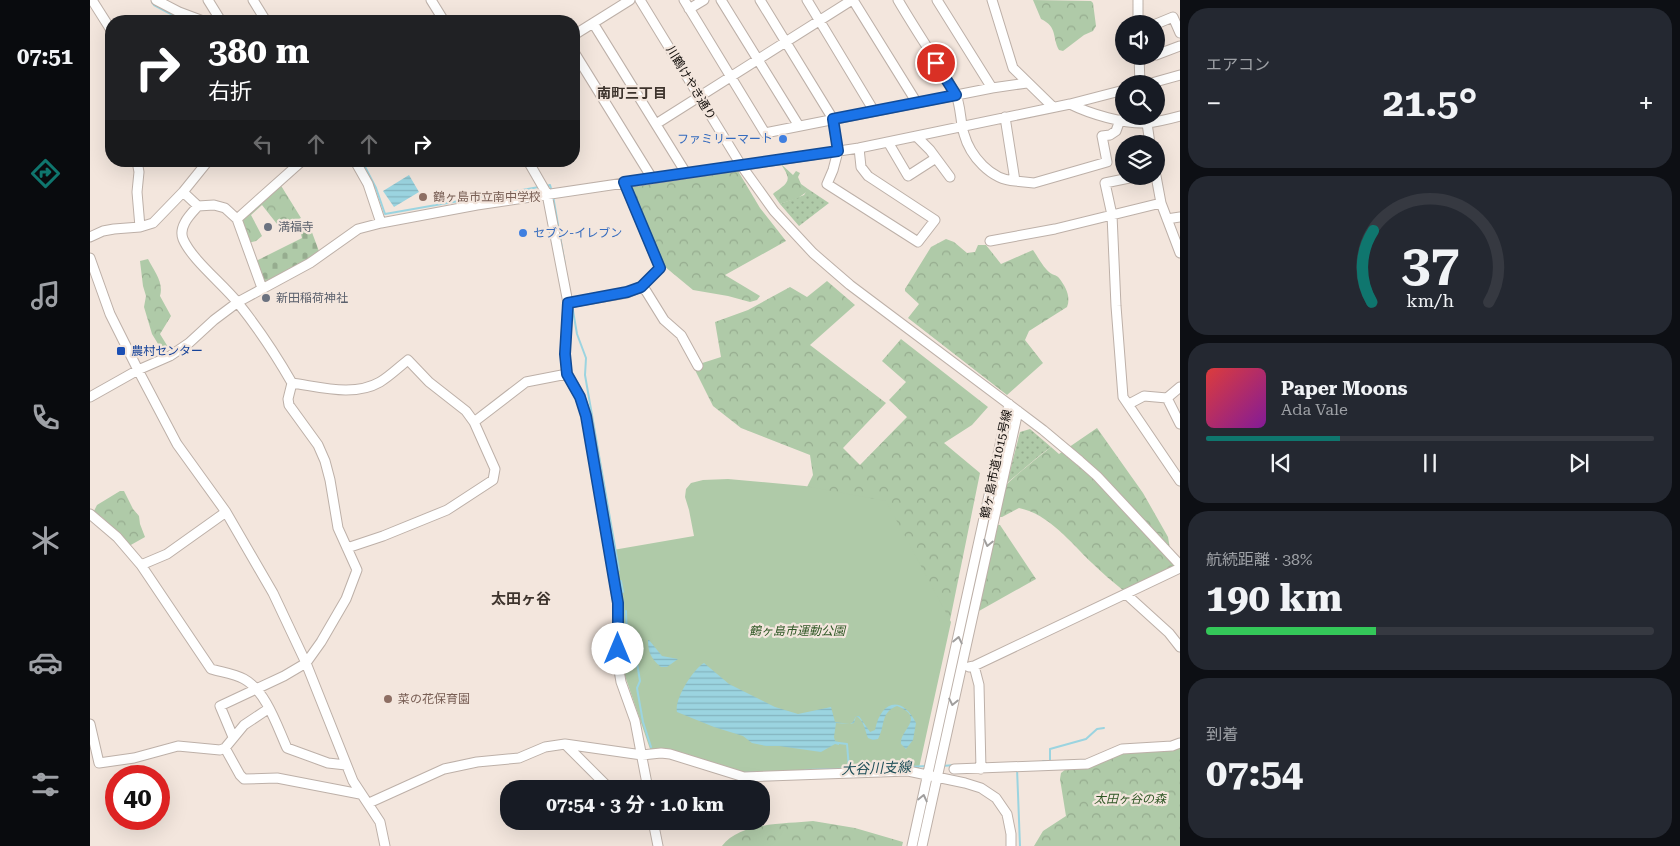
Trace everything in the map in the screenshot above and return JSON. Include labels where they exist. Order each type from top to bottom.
[{"type":"street","points":[[92,0],[105,21]]},
{"type":"street","points":[[156,0],[185,15]]},
{"type":"street","points":[[208,0],[217,15]]},
{"type":"street","points":[[253,0],[262,15]]},
{"type":"street","points":[[431,0],[440,15]]},
{"type":"street","points":[[580,31],[630,0]]},
{"type":"street","name":"川鶴けやき通り","points":[[640,0],[741,165]]},
{"type":"street","points":[[684,0],[765,133],[1027,82]]},
{"type":"street","points":[[689,9],[704,0]]},
{"type":"street","points":[[721,0],[799,126]]},
{"type":"street","points":[[760,0],[833,119],[838,151],[827,184],[918,242],[936,220],[868,176],[861,167],[859,148]]},
{"type":"street","points":[[807,0],[874,111]]},
{"type":"street","points":[[656,124],[852,0],[917,103]]},
{"type":"street","points":[[898,0],[956,95],[962,126],[969,145],[982,166],[997,175],[1010,181],[1043,181],[1108,162],[1102,136],[1110,135],[1116,131],[1118,125]]},
{"type":"street","points":[[937,0],[992,88]]},
{"type":"street","points":[[992,0],[1013,68],[1053,107]]},
{"type":"street","points":[[1138,0],[1138,15]]},
{"type":"street","points":[[1165,20],[1173,17],[1180,33]]},
{"type":"street","points":[[593,23],[686,173]]},
{"type":"street","points":[[1165,52],[1180,46]]},
{"type":"street","points":[[580,62],[652,178]]},
{"type":"street","points":[[1165,79],[1180,75]]},
{"type":"street","points":[[90,397],[138,370],[170,356],[189,343],[214,320],[238,302],[310,263],[358,229],[477,205],[544,189],[624,182],[859,148],[1070,104],[1115,92]]},
{"type":"street","points":[[1070,104],[1085,111],[1115,119]]},
{"type":"street","points":[[1165,117],[1180,116]]},
{"type":"street","points":[[1005,117],[1015,181]]},
{"type":"street","points":[[916,136],[950,177]]},
{"type":"street","points":[[888,142],[908,176],[936,158]]},
{"type":"street","name":"鶴ヶ島市道1015号線","points":[[741,165],[774,211],[827,267],[1009,404],[933,775],[922,846]]},
{"type":"street","points":[[138,167],[137,192],[140,227]]},
{"type":"street","points":[[90,237],[114,229],[140,227],[154,223],[203,167]]},
{"type":"street","points":[[237,219],[295,167]]},
{"type":"street","points":[[358,167],[368,184],[382,223]]},
{"type":"street","points":[[531,167],[544,189],[568,303],[565,354],[567,374],[580,397],[586,416],[618,603],[618,664],[621,682],[635,722],[646,780]]},
{"type":"street","points":[[1115,181],[1105,183],[1112,215],[1123,397],[1179,476]]},
{"type":"street","points":[[568,303],[627,292],[641,287],[660,268],[624,182]]},
{"type":"street","points":[[1158,185],[1161,203],[1180,253]]},
{"type":"street","points":[[183,192],[198,206],[214,205],[225,208],[237,219],[262,288]]},
{"type":"street","points":[[990,241],[1161,203]]},
{"type":"street","points":[[198,206],[186,221],[182,230],[182,238],[198,260],[238,302],[278,359],[292,383],[288,399],[289,405],[318,444],[330,480],[338,528],[357,570],[346,599],[321,642],[306,663],[257,690],[220,706],[233,737]]},
{"type":"street","points":[[1167,219],[1180,217]]},
{"type":"street","points":[[90,258],[110,314],[178,444],[226,512],[273,593],[306,663],[346,765],[360,794],[369,803],[380,822],[385,846]]},
{"type":"street","points":[[641,287],[646,291],[664,320],[681,335],[698,366]]},
{"type":"street","points":[[292,383],[340,390],[360,390],[380,382],[408,360],[429,382],[466,411],[474,422],[495,469],[493,480],[447,510],[383,536],[347,548]]},
{"type":"street","points":[[474,422],[526,382],[567,374]]},
{"type":"street","points":[[1128,404],[1144,396],[1167,398],[1180,386]]},
{"type":"street","points":[[1167,398],[1180,424]]},
{"type":"street","points":[[960,669],[974,666],[1180,567],[1097,476],[1009,404]]},
{"type":"street","name":"鶴ヶ島市道1015号線","points":[[912,846],[933,775],[960,669],[1018,410]]},
{"type":"street","points":[[141,565],[167,554],[226,512]]},
{"type":"street","points":[[90,514],[117,537],[141,565],[211,669],[244,679],[257,690],[287,748],[328,763],[346,765]]},
{"type":"street","points":[[1126,594],[1169,633],[1180,647]]},
{"type":"street","points":[[974,666],[979,685],[981,769]]},
{"type":"street","points":[[90,724],[99,763],[134,758],[178,746],[220,750],[225,748],[244,725],[268,709]]},
{"type":"street","points":[[954,769],[1087,764],[1122,749],[1172,746],[1180,743]]},
{"type":"street","points":[[565,744],[600,780]]},
{"type":"street","points":[[369,803],[444,769],[477,762],[519,758],[545,747],[565,744],[642,755],[670,754],[744,777],[908,771],[933,775],[981,788],[996,798],[1007,814],[1012,846]]},
{"type":"street","points":[[225,748],[244,779],[278,778],[360,794]]},
{"type":"street","points":[[655,830],[658,846]]},
{"type":"green space","points":[[1033,0],[1091,1],[1093,3],[1096,26],[1093,31],[1084,35],[1063,51],[1059,50],[1052,29],[1041,19]]},
{"type":"green space","points":[[781,164],[793,175],[796,171],[800,173],[798,177],[801,184],[808,191],[798,198],[780,204],[773,194],[783,186],[788,178]]},
{"type":"green space","points":[[738,171],[760,208],[786,241],[725,275],[760,296],[757,300],[750,302],[693,290],[664,266],[628,185]]},
{"type":"green space","points":[[280,184],[301,218],[289,223],[277,224],[262,205],[251,215],[262,236],[256,241],[248,243],[239,219]]},
{"type":"green space","points":[[808,189],[829,203],[799,226],[780,204],[804,195]]},
{"type":"green space","name":"満福寺","points":[[310,227],[320,254],[264,282],[256,261],[302,238],[300,231]]},
{"type":"green space","points":[[946,239],[954,242],[967,253],[975,252],[978,245],[986,245],[1001,264],[1033,250],[1047,270],[1059,278],[1067,292],[1067,307],[1029,331],[1025,340],[1043,363],[1007,395],[908,318],[919,304],[905,289],[931,247]]},
{"type":"green space","points":[[148,259],[160,281],[160,296],[171,316],[160,334],[168,347],[163,352],[152,334],[144,307],[146,296],[140,261]]},
{"type":"green space","points":[[827,281],[855,305],[810,345],[886,403],[843,448],[860,465],[907,417],[889,400],[906,382],[882,361],[901,339],[988,407],[972,425],[944,443],[980,473],[949,625],[807,487],[813,475],[810,455],[741,428],[713,406],[693,366],[721,357],[715,322],[748,310],[790,287],[807,297]]},
{"type":"green space","points":[[1097,428],[1143,493],[1168,537],[1170,549],[1178,564],[1124,591],[1059,530],[1040,516],[1019,508],[999,517],[1006,486],[1013,478],[1051,447],[1059,454]]},
{"type":"green space","points":[[1030,429],[1051,447],[1007,483],[1020,432]]},
{"type":"green space","name":"鶴ヶ島市運動公園","points":[[728,479],[805,486],[886,501],[951,622],[919,768],[738,775],[650,749],[623,666],[623,615],[613,550],[694,536],[685,497],[686,489],[691,483],[703,480]]},
{"type":"green space","points":[[120,491],[124,491],[133,509],[139,516],[145,537],[129,546],[94,511],[97,505]]},
{"type":"green space","points":[[997,525],[1000,525],[1036,579],[979,611]]},
{"type":"green space","name":"太田ヶ谷の森","points":[[1180,745],[1180,846],[1034,846],[1043,831],[1066,816],[1060,779],[1061,773],[1066,769],[1111,754]]},
{"type":"green space","points":[[813,821],[855,828],[903,842],[902,846],[722,846],[740,832],[746,830],[770,830],[770,825]]},
{"type":"water","points":[[409,175],[419,192],[394,207],[383,191]]},
{"type":"water","points":[[648,640],[662,656],[678,659],[667,667],[661,667],[651,655]]},
{"type":"water","points":[[704,663],[729,684],[775,707],[798,714],[831,707],[835,722],[850,724],[836,723],[834,737],[835,741],[839,742],[839,745],[835,744],[821,752],[752,743],[743,736],[677,712],[678,700],[685,685]]},
{"type":"water","points":[[898,705],[905,708],[916,723],[913,740],[906,749],[901,744],[901,739],[911,720],[910,715],[906,711],[897,706],[888,712],[878,739],[868,738],[863,723],[856,716],[859,716],[870,732],[875,730],[882,712],[887,707]]},
{"type":"waterway","name":"大谷川支線","points":[[152,2],[173,15]]},
{"type":"waterway","name":"大谷川支線","points":[[365,167],[376,188],[385,214],[539,187]]},
{"type":"waterway","name":"大谷川支線","points":[[547,186],[550,185],[552,192]]},
{"type":"waterway","name":"大谷川支線","points":[[553,196],[565,265]]},
{"type":"waterway","name":"大谷川支線","points":[[572,305],[577,334],[586,358],[585,375],[619,570]]},
{"type":"waterway","points":[[621,581],[623,592]]},
{"type":"waterway","points":[[626,611],[628,648],[636,657],[640,681],[637,688],[643,722],[651,747]]},
{"type":"waterway","points":[[1043,761],[1050,761],[1050,749],[1086,739],[1097,729],[1104,728]]},
{"type":"waterway","points":[[839,743],[847,744],[849,768]]},
{"type":"waterway","name":"大谷川支線","points":[[942,766],[955,765]]},
{"type":"waterway","name":"大谷川支線","points":[[907,767],[927,766]]},
{"type":"waterway","name":"大谷川支線","points":[[805,770],[862,768]]},
{"type":"waterway","name":"大谷川支線","points":[[1017,768],[1020,846]]},
{"type":"waterway","name":"大谷川支線","points":[[742,773],[760,772]]},
{"type":"place","name":"ファミリーマート","points":[[783,139]]},
{"type":"place","name":"鶴ヶ島市立南中学校","points":[[423,197]]},
{"type":"place","name":"満福寺","points":[[268,227]]},
{"type":"place","name":"セブン-イレブン","points":[[523,233]]},
{"type":"place","name":"新田稲荷神社","points":[[266,298]]},
{"type":"place","name":"農村センター","points":[[121,351]]},
{"type":"place","name":"菜の花保育園","points":[[388,699]]},
{"type":"district","name":"南町三丁目","points":[[632,93]]},
{"type":"district","name":"太田ヶ谷","points":[[521,599]]},
{"type":"route","points":[[618,649],[618,603],[586,416],[580,397],[567,374],[565,354],[568,303],[605,297],[641,287],[660,268],[624,182],[838,151],[833,119],[956,95],[936,63]]}]
